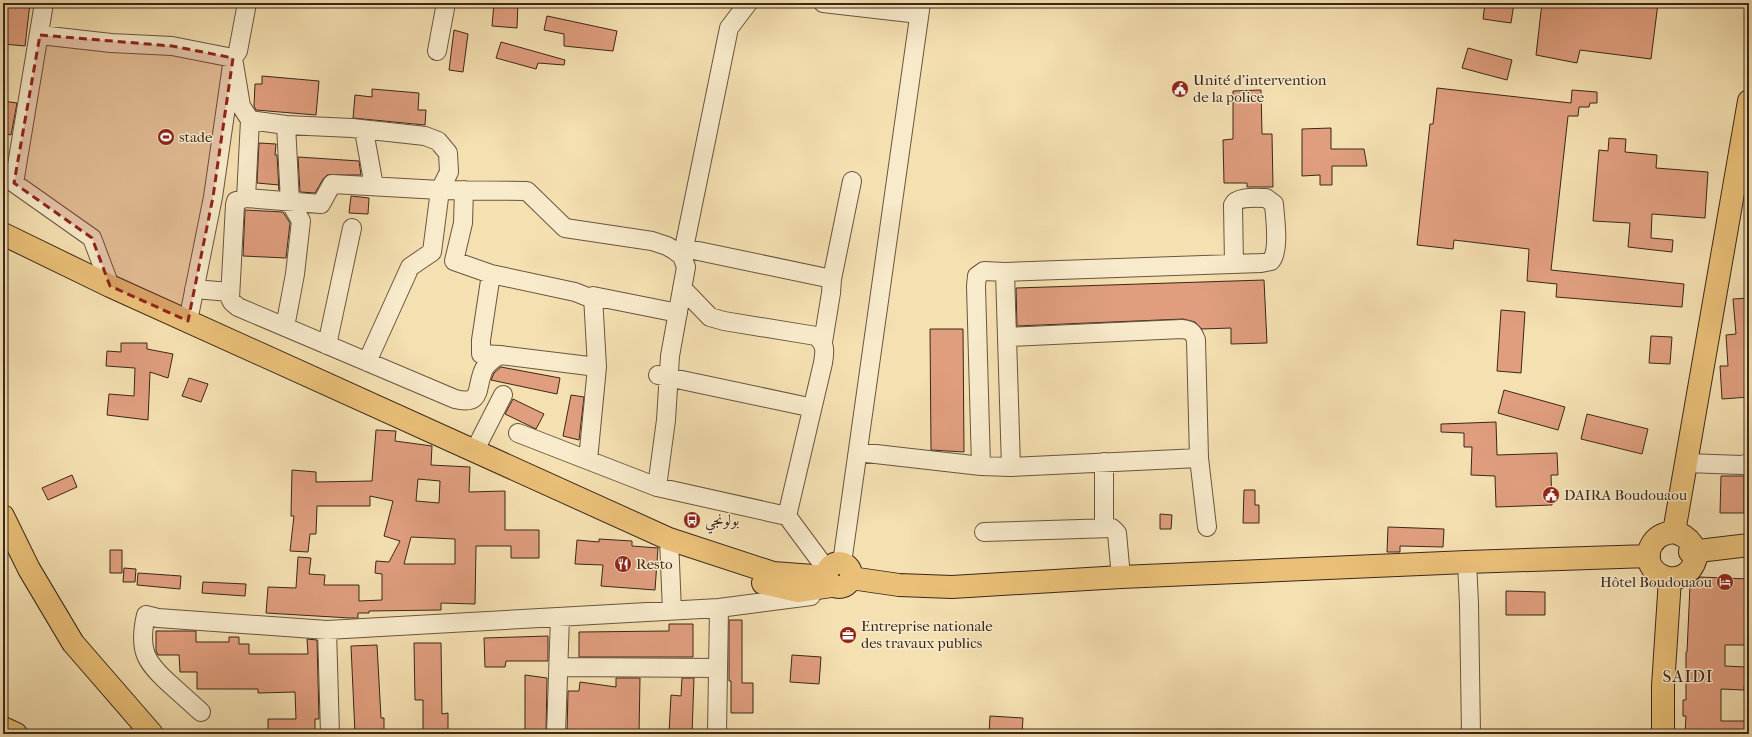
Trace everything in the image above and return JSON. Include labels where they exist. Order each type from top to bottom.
[{"type":"main road","points":[[1674,532],[1749,101]]},
{"type":"main road","points":[[3,234],[110,286],[669,539],[773,573],[837,577],[898,585],[952,587],[1121,577],[1467,562],[1649,556]]},
{"type":"main road","points":[[3,516],[29,569],[73,643],[152,734]]},
{"type":"main road","points":[[1674,532],[1681,534],[1692,544],[1690,552],[1696,558],[1690,571],[1684,576],[1670,579],[1662,577],[1655,572],[1650,565],[1649,556],[1653,542],[1659,536],[1666,533],[1674,532]]},
{"type":"main road","points":[[1690,552],[1749,545]]},
{"type":"main road","points":[[1663,734],[1663,686],[1670,579]]},
{"type":"main road","points":[[3,728],[16,734]]},
{"type":"street","points":[[44,3],[40,35],[9,187],[92,238],[110,286]]},
{"type":"street","points":[[188,321],[213,197],[233,58],[238,51],[247,3]]},
{"type":"street","points":[[437,51],[446,3]]},
{"type":"street","points":[[748,3],[729,28],[684,248],[832,279]]},
{"type":"street","points":[[201,712],[153,669],[146,658],[143,638],[146,614],[158,618],[327,630],[719,608],[808,597],[837,577],[858,452],[920,8],[823,3]]},
{"type":"street","points":[[40,35],[111,43],[172,46],[233,58]]},
{"type":"street","points":[[233,58],[241,106],[250,120],[241,200],[234,205],[230,292],[232,302],[238,307],[464,402],[472,400],[477,396],[483,370],[491,360],[500,355]]},
{"type":"street","points":[[250,120],[286,125],[352,128],[364,131],[425,136],[438,141],[448,153],[450,172],[440,190],[432,252],[410,267],[367,362]]},
{"type":"street","points":[[285,327],[295,274],[301,221],[290,202],[286,125]]},
{"type":"street","points":[[364,131],[374,186]]},
{"type":"street","points":[[787,516],[823,363],[825,352],[823,342],[832,279],[852,181]]},
{"type":"street","points":[[213,197],[321,204],[332,184],[440,190],[527,191],[565,228],[652,241],[674,250],[682,256],[832,279]]},
{"type":"street","points":[[464,190],[463,223],[454,261],[491,274],[575,292],[590,298],[593,296],[678,313]]},
{"type":"street","points":[[327,345],[352,228]]},
{"type":"street","points":[[657,487],[666,420],[663,376],[670,356],[686,267],[682,256]]},
{"type":"street","points":[[981,466],[976,286],[978,276],[984,271],[1005,272],[1234,264]]},
{"type":"street","points":[[1005,272],[1011,467]]},
{"type":"street","points":[[491,274],[481,340],[481,354],[597,367]]},
{"type":"street","points":[[682,288],[710,317],[724,321],[816,336],[823,342]]},
{"type":"street","points":[[194,289],[230,292]]},
{"type":"street","points":[[588,460],[597,367],[593,296]]},
{"type":"street","points":[[1008,336],[1182,329],[1194,333],[1196,340],[1199,458],[1207,527]]},
{"type":"street","points":[[663,376],[804,406]]},
{"type":"street","points":[[474,450],[503,395]]},
{"type":"street","points":[[518,433],[657,487],[787,516],[837,577]]},
{"type":"street","points":[[858,452],[981,466],[1011,467],[1199,458]]},
{"type":"street","points":[[1104,462],[1104,527]]},
{"type":"street","points":[[1685,463],[1749,464]]},
{"type":"street","points":[[984,532],[1104,527],[1112,528],[1117,533],[1121,577]]},
{"type":"street","points":[[669,539],[672,611]]},
{"type":"street","points":[[1467,562],[1471,734]]},
{"type":"street","points":[[717,734],[719,608]]},
{"type":"street","points":[[556,734],[560,667],[560,617]]},
{"type":"street","points":[[327,630],[330,734]]},
{"type":"street","points":[[560,667],[718,668]]},
{"type":"highlighted area","points":[[40,35],[172,46],[233,58],[213,197],[188,321],[110,286],[92,238],[14,183]]},
{"type":"building","points":[[3,3],[30,3],[25,46],[3,44]]},
{"type":"building","points":[[494,3],[518,3],[517,28],[492,26]]},
{"type":"building","points":[[1485,3],[1514,3],[1511,23],[1483,19]]},
{"type":"building","points":[[1542,3],[1658,3],[1651,59],[1580,50],[1577,63],[1536,55]]},
{"type":"building","points":[[547,16],[617,31],[613,51],[564,46],[564,34],[544,30]]},
{"type":"building","points":[[454,30],[468,34],[463,72],[449,70]]},
{"type":"building","points":[[501,42],[565,60],[564,65],[538,63],[536,69],[496,58]]},
{"type":"building","points":[[1468,48],[1512,60],[1507,80],[1462,68]]},
{"type":"building","points":[[262,76],[319,81],[316,115],[256,110],[254,106],[255,84],[262,84]]},
{"type":"building","points":[[1437,88],[1571,103],[1572,90],[1597,92],[1597,103],[1590,103],[1589,107],[1579,107],[1578,116],[1568,116],[1551,270],[1684,284],[1682,307],[1556,297],[1557,284],[1527,281],[1529,249],[1454,240],[1453,249],[1417,245],[1430,124],[1433,124]]},
{"type":"building","points":[[372,89],[419,93],[418,110],[426,110],[425,125],[353,118],[355,95],[372,97]]},
{"type":"building","points":[[1261,90],[1262,134],[1272,134],[1273,187],[1247,187],[1247,183],[1224,183],[1223,140],[1233,139],[1233,91]]},
{"type":"building","points":[[3,101],[17,103],[11,135],[3,133]]},
{"type":"building","points":[[1331,128],[1331,149],[1364,149],[1367,166],[1332,166],[1332,185],[1320,185],[1320,175],[1302,176],[1302,129]]},
{"type":"building","points":[[1609,138],[1626,139],[1625,152],[1657,155],[1656,168],[1708,172],[1705,218],[1652,214],[1651,238],[1673,240],[1672,252],[1628,247],[1630,223],[1593,221],[1599,150],[1608,151]]},
{"type":"building","points":[[259,143],[276,144],[275,155],[277,155],[279,185],[257,183]]},
{"type":"building","points":[[298,157],[359,161],[361,175],[327,175],[315,193],[300,192]]},
{"type":"building","points":[[351,196],[369,198],[368,214],[349,213]]},
{"type":"building","points":[[245,210],[283,212],[290,223],[286,258],[243,256]]},
{"type":"building","points":[[1264,280],[1267,343],[1231,344],[1231,328],[1202,329],[1195,322],[1183,319],[1017,326],[1016,288]]},
{"type":"building","points":[[1749,298],[1749,397],[1722,399],[1720,366],[1728,366],[1726,335],[1736,334],[1733,299]]},
{"type":"building","points":[[1501,310],[1525,312],[1521,373],[1497,371]]},
{"type":"building","points":[[930,329],[963,329],[964,452],[931,450]]},
{"type":"building","points":[[1651,336],[1672,337],[1670,364],[1649,363]]},
{"type":"building","points":[[121,343],[147,343],[147,349],[173,354],[168,378],[150,372],[148,420],[107,415],[109,394],[134,396],[135,368],[106,366],[107,351],[121,352]]},
{"type":"building","points":[[501,367],[560,378],[557,394],[491,380],[494,373]]},
{"type":"building","points":[[189,378],[208,384],[201,402],[182,396]]},
{"type":"building","points":[[1504,390],[1565,407],[1558,430],[1498,413]]},
{"type":"building","points":[[571,395],[584,397],[579,440],[563,436]]},
{"type":"building","points":[[513,399],[544,414],[536,429],[505,414]]},
{"type":"building","points":[[1587,414],[1648,429],[1642,454],[1581,439]]},
{"type":"building","points":[[1496,422],[1497,455],[1557,453],[1558,475],[1551,475],[1552,505],[1496,507],[1495,476],[1471,475],[1472,447],[1464,447],[1464,433],[1441,432],[1441,424]]},
{"type":"building","points":[[376,430],[396,431],[395,441],[432,446],[431,465],[470,467],[469,492],[505,491],[505,530],[539,530],[539,558],[511,558],[511,546],[476,546],[475,604],[441,603],[441,610],[369,611],[369,613],[358,613],[358,618],[266,613],[268,587],[296,588],[298,557],[311,558],[309,574],[325,575],[324,585],[359,585],[359,601],[382,600],[382,574],[375,573],[376,561],[389,562],[400,541],[384,536],[393,501],[370,496],[370,506],[317,506],[316,534],[310,534],[308,552],[290,551],[294,516],[291,516],[292,470],[316,472],[316,482],[372,481]],"holes":[[[418,479],[440,481],[439,503],[416,501]],[[411,537],[455,539],[455,564],[404,564]]]},
{"type":"building","points":[[72,475],[77,487],[48,500],[42,488]]},
{"type":"building","points":[[1721,476],[1744,476],[1744,513],[1720,513]]},
{"type":"building","points":[[1244,490],[1255,490],[1255,505],[1259,505],[1259,523],[1243,523]]},
{"type":"building","points":[[1160,514],[1172,515],[1171,529],[1160,529]]},
{"type":"building","points":[[1388,527],[1444,529],[1443,547],[1400,546],[1400,552],[1387,552]]},
{"type":"building","name":"Resto","points":[[599,539],[632,541],[632,546],[658,548],[655,590],[601,586],[603,565],[575,564],[577,540],[599,542]]},
{"type":"building","points":[[110,550],[122,550],[122,573],[110,573]]},
{"type":"building","points":[[124,568],[136,569],[135,582],[123,582]]},
{"type":"building","points":[[138,573],[181,576],[180,589],[137,585]]},
{"type":"building","points":[[1700,577],[1749,579],[1748,645],[1725,645],[1725,666],[1746,667],[1744,690],[1721,689],[1721,721],[1749,721],[1749,734],[1685,734],[1686,716],[1683,716],[1683,700],[1686,700],[1686,652],[1690,586]]},
{"type":"building","points":[[203,582],[246,584],[245,596],[202,593]]},
{"type":"building","points":[[1506,591],[1545,592],[1545,615],[1506,615]]},
{"type":"building","points":[[729,620],[742,620],[742,683],[753,683],[753,713],[731,713],[731,681],[729,681]]},
{"type":"building","points":[[669,624],[693,624],[693,657],[579,657],[579,632],[669,631]]},
{"type":"building","points":[[156,631],[196,631],[196,642],[229,642],[229,637],[239,637],[239,644],[249,644],[249,654],[308,654],[307,639],[317,640],[319,719],[315,719],[315,731],[308,731],[308,734],[268,734],[268,719],[296,719],[295,692],[258,693],[258,689],[197,689],[197,672],[180,672],[179,655],[158,655],[156,651]]},
{"type":"building","points":[[548,636],[548,661],[506,661],[505,667],[485,667],[484,638]]},
{"type":"building","points":[[414,643],[441,643],[442,714],[448,713],[448,734],[423,734],[423,700],[415,700]]},
{"type":"building","points":[[377,645],[381,718],[384,718],[384,734],[355,734],[351,646]]},
{"type":"building","points":[[792,655],[821,657],[819,684],[790,682]]},
{"type":"building","points":[[525,675],[547,678],[546,734],[525,734]]},
{"type":"building","points":[[616,678],[640,678],[639,734],[567,734],[568,691],[579,691],[580,682],[616,687]]},
{"type":"building","points":[[682,678],[694,678],[692,734],[669,734],[671,695],[681,696]]},
{"type":"building","points":[[990,716],[1023,718],[1022,734],[989,734]]},
{"type":"place","name":"Unité d'intervention de la police","points":[[1180,89]]},
{"type":"place","name":"stade","points":[[166,137]]},
{"type":"place","name":"DAIRA Boudouaou","points":[[1551,495]]},
{"type":"place","name":"بولونجي","points":[[692,520]]},
{"type":"place","name":"Resto","points":[[623,564]]},
{"type":"place","name":"Hôtel Boudouaou","points":[[1725,582]]},
{"type":"place","name":"Entreprise nationale des travaux publics","points":[[848,635]]},
{"type":"district","name":"SAIDI","points":[[1688,676]]}]
